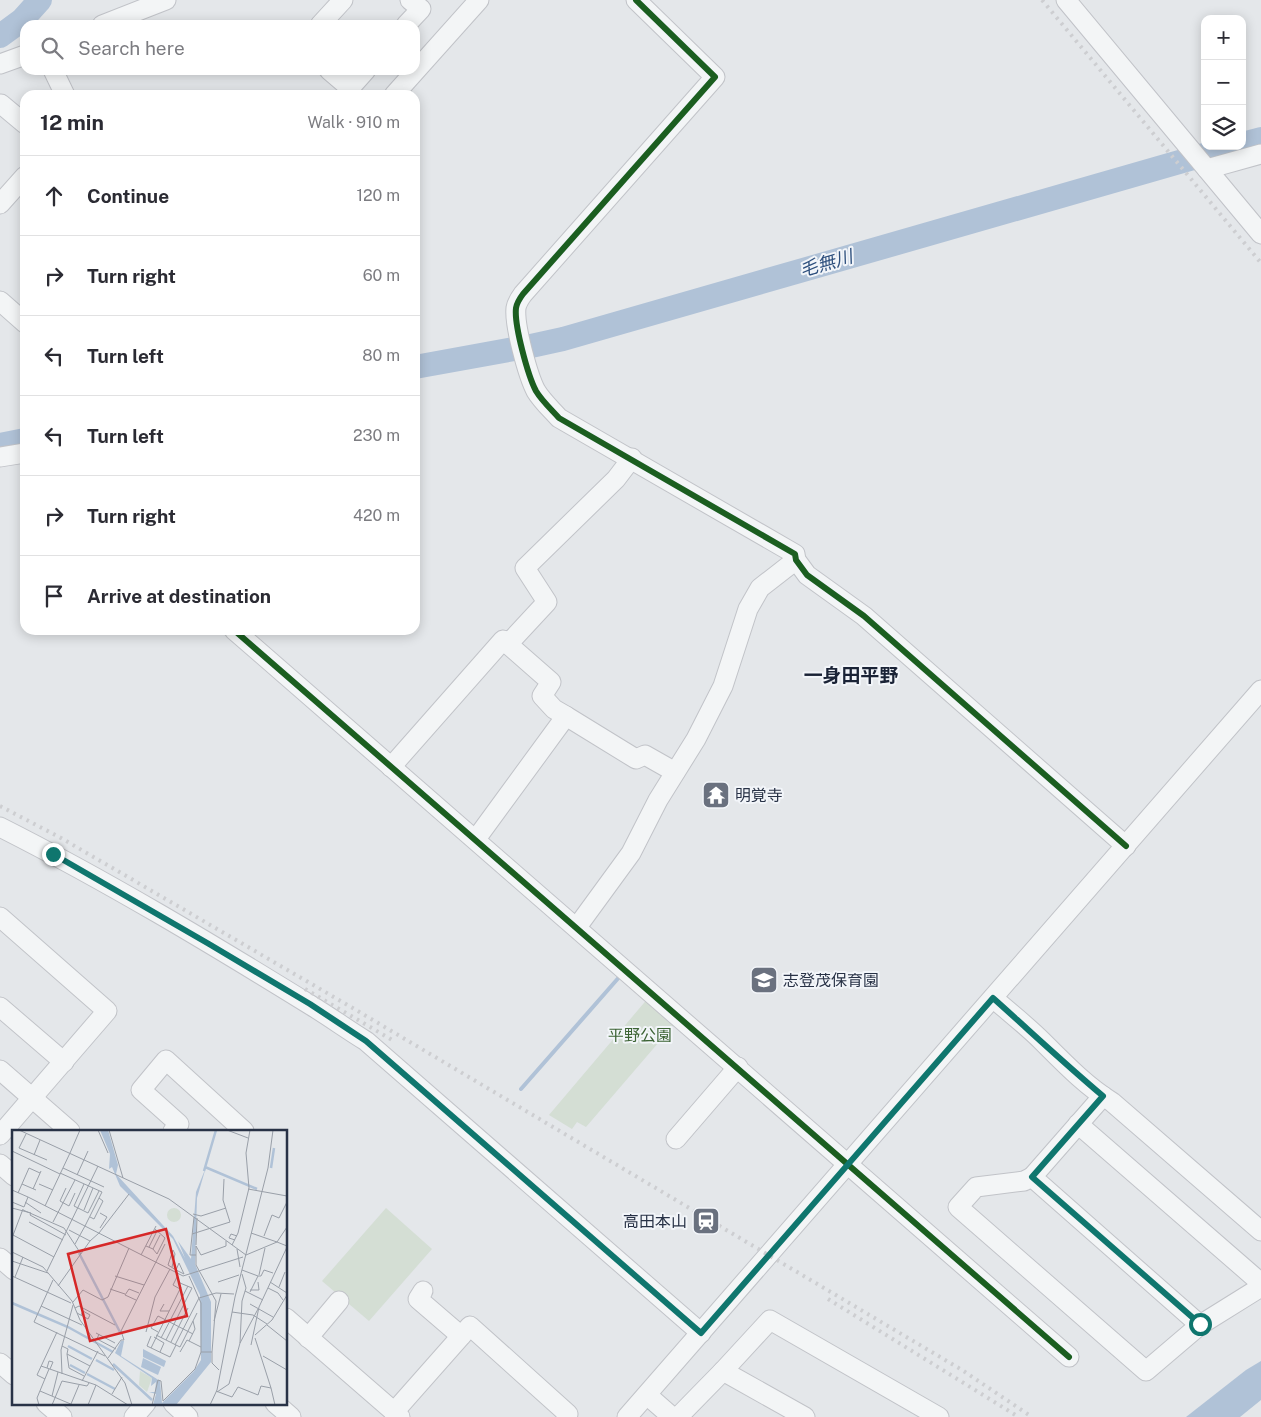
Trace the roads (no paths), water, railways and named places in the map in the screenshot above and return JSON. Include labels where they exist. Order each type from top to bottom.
[{"type":"street","points":[[115,20],[166,0]]},
{"type":"street","points":[[325,20],[343,0]]},
{"type":"street","points":[[410,0],[421,9],[411,20]]},
{"type":"street","points":[[420,66],[479,0]]},
{"type":"street","points":[[636,0],[714,77],[523,294],[516,308],[517,325],[531,380],[540,398],[559,418],[632,458],[795,554],[796,560],[807,575],[864,616],[1126,846]]},
{"type":"street","points":[[1066,0],[1261,234]]},
{"type":"street","points":[[0,64],[20,57]]},
{"type":"street","points":[[55,75],[63,90]]},
{"type":"street","points":[[335,75],[350,88],[362,75]]},
{"type":"street","points":[[398,90],[412,75]]},
{"type":"street","points":[[0,105],[20,120]]},
{"type":"street","points":[[1207,168],[1261,154]]},
{"type":"street","points":[[0,204],[20,182]]},
{"type":"street","points":[[0,301],[20,319]]},
{"type":"street","points":[[0,458],[20,454]]},
{"type":"street","points":[[508,644],[547,602],[526,568],[616,479],[632,458]]},
{"type":"street","points":[[577,927],[631,853],[658,800],[696,739],[723,686],[740,631],[756,594],[760,588],[796,560]]},
{"type":"street","points":[[240,635],[738,1067],[1068,1357]]},
{"type":"street","points":[[391,767],[503,640],[551,682],[542,696],[554,709],[636,759],[645,755],[675,772]]},
{"type":"street","points":[[627,1417],[1261,690]]},
{"type":"street","points":[[476,839],[566,716]]},
{"type":"street","points":[[0,827],[53,854],[143,905],[310,1004],[366,1041],[701,1333]]},
{"type":"street","points":[[0,917],[108,1011],[0,1135]]},
{"type":"street","points":[[993,998],[1041,1040],[1057,1058],[1112,1102],[1261,1231]]},
{"type":"street","points":[[0,1007],[64,1062]]},
{"type":"street","points":[[174,1130],[179,1124],[140,1090],[166,1060],[243,1130]]},
{"type":"street","points":[[676,1139],[738,1067]]},
{"type":"street","points":[[0,1070],[69,1130]]},
{"type":"street","points":[[1078,1124],[1261,1285],[1200,1324],[1146,1371],[958,1208],[976,1187],[1024,1181],[1032,1177],[1078,1124],[1103,1096]]},
{"type":"street","points":[[0,1164],[12,1174]]},
{"type":"street","points":[[1032,1177],[1200,1324]]},
{"type":"street","points":[[0,1258],[12,1268]]},
{"type":"street","points":[[308,1338],[339,1301]]},
{"type":"street","points":[[422,1305],[461,1336]]},
{"type":"street","points":[[288,1320],[397,1414],[470,1326],[568,1414],[566,1417]]},
{"type":"street","points":[[678,1417],[770,1320],[939,1417]]},
{"type":"street","points":[[0,1363],[12,1373]]},
{"type":"street","points":[[723,1371],[805,1417]]},
{"type":"street","points":[[647,1395],[672,1417]]},
{"type":"street","points":[[47,1404],[62,1417]]},
{"type":"street","points":[[134,1417],[145,1404]]},
{"type":"street","points":[[174,1404],[188,1417]]},
{"type":"street","points":[[276,1404],[291,1417]]},
{"type":"water","points":[[1261,1361],[1261,1400],[1240,1417],[1186,1417],[1246,1370]]},
{"type":"waterway","points":[[22,20],[40,0]]},
{"type":"waterway","points":[[0,36],[20,21]]},
{"type":"waterway","name":"毛無川","points":[[1246,143],[1261,139]]},
{"type":"waterway","name":"毛無川","points":[[420,366],[563,339],[1221,150]]},
{"type":"waterway","name":"毛無川","points":[[0,445],[20,441]]},
{"type":"waterway","points":[[521,1089],[621,975]]},
{"type":"railway","points":[[1042,0],[1261,263]]},
{"type":"railway","points":[[0,806],[61,838],[351,1007],[962,1370],[1032,1417]]},
{"type":"railway","points":[[305,989],[394,1041]]},
{"type":"railway","points":[[828,1299],[1017,1416]]},
{"type":"place","name":"明覚寺","points":[[716,795]]},
{"type":"place","name":"志登茂保育園","points":[[764,980]]},
{"type":"place","name":"高田本山","points":[[706,1221]]},
{"type":"district","name":"一身田平野","points":[[851,675]]},
{"type":"park label","name":"平野公園","points":[[640,1035]]}]
